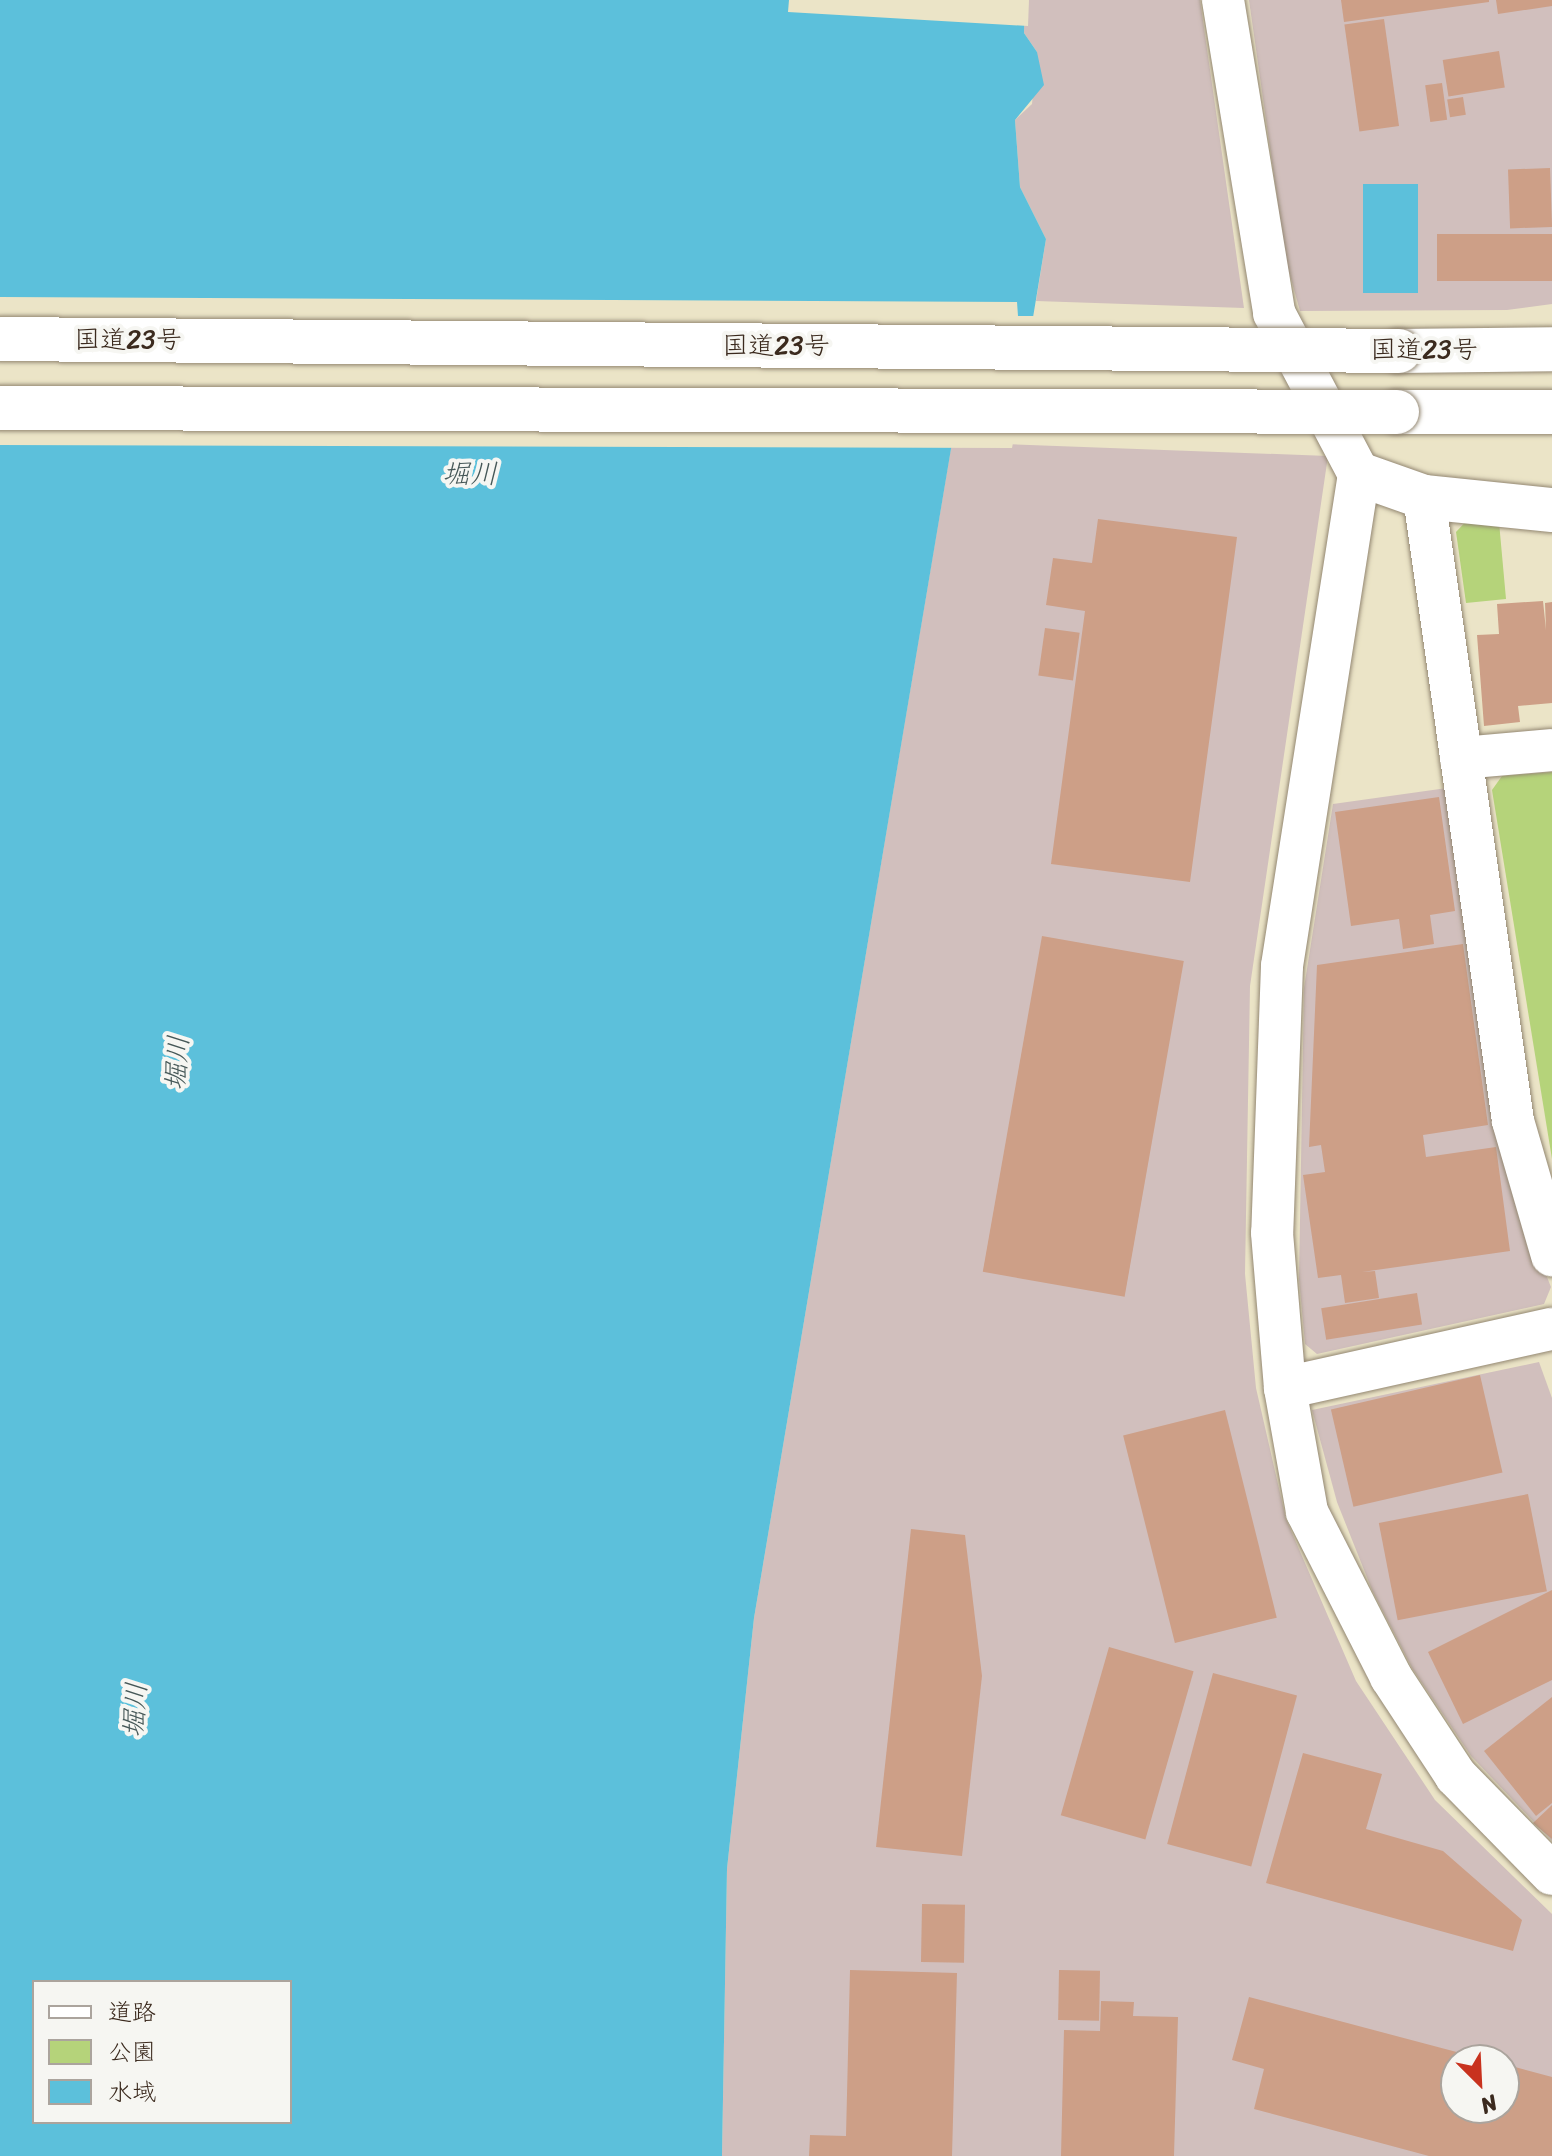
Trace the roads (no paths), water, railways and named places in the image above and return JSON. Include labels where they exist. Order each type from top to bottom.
[{"type":"main road","name":"国道23号","points":[[0,339],[1399,351],[1550,349]]},
{"type":"main road","points":[[0,408],[1397,412],[1543,416]]},
{"type":"main road","points":[[1359,474],[1424,497],[1552,510]]},
{"type":"street","points":[[1223,0],[1274,313],[1359,474],[1282,966],[1272,1233],[1285,1388],[1307,1512],[1391,1677],[1456,1776],[1552,1874]]},
{"type":"street","points":[[1424,497],[1513,1121],[1552,1255]]},
{"type":"street","points":[[1461,758],[1552,750]]},
{"type":"street","points":[[1285,1388],[1552,1329]]},
{"type":"water","name":"堀川","points":[[0,0],[1025,0],[1024,33],[1037,52],[1044,85],[1015,120],[1020,187],[1046,239],[1012,444],[952,443],[754,1618],[727,1869],[722,2156],[0,2156]]},
{"type":"water","points":[[1363,184],[1418,184],[1418,293],[1363,293]]}]
